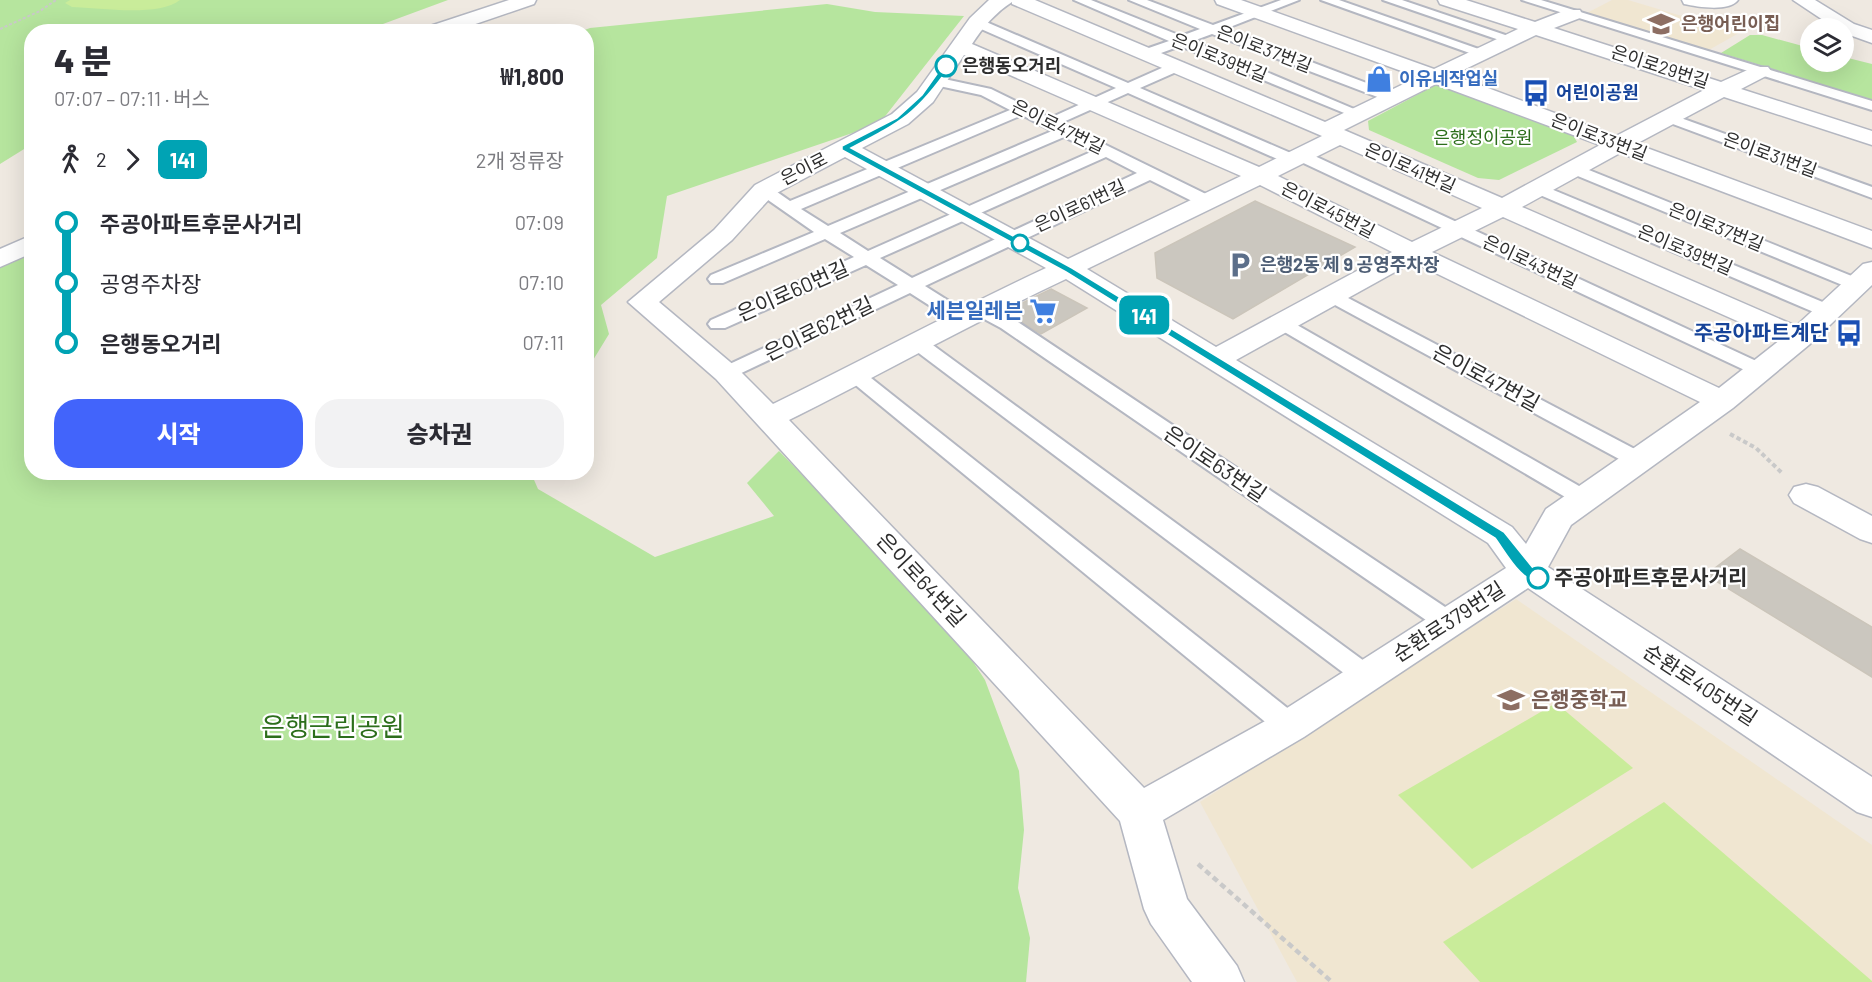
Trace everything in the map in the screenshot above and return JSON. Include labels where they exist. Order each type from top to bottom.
[{"type":"street","points":[[455,24],[527,0]]},
{"type":"street","name":"은이로","points":[[764,190],[900,119],[925,97],[977,22],[996,3],[1004,0]]},
{"type":"street","name":"은이로41번길","points":[[1019,0],[1333,133],[1800,338]]},
{"type":"street","name":"은이로33번길","points":[[1224,0],[1438,77],[1872,240]]},
{"type":"street","name":"은이로29번길","points":[[1446,0],[1872,138]]},
{"type":"street","points":[[1691,0],[1699,2],[1729,0]]},
{"type":"street","points":[[1802,0],[1847,28],[1872,37]]},
{"type":"street","points":[[769,418],[854,374],[919,344],[972,314],[1069,270],[1260,176],[1295,157],[1359,114],[1438,77],[1510,39],[1541,29],[1573,14]]},
{"type":"street","name":"은이로45번길","points":[[961,46],[1096,102],[1260,176],[1722,401]]},
{"type":"street","points":[[1216,359],[1412,252],[1461,229],[1621,145],[1667,117],[1761,71]]},
{"type":"street","points":[[845,148],[926,190],[1069,270],[1500,535],[1528,572]]},
{"type":"street","name":"은이로64번길","points":[[764,190],[723,235],[642,302],[726,373],[1138,812]]},
{"type":"street","points":[[0,259],[24,247]]},
{"type":"street","name":"순환로379번길","points":[[1138,812],[1290,726],[1528,572],[1558,517],[1722,401],[1830,312],[1865,277]]},
{"type":"street","points":[[1806,495],[1872,531]]},
{"type":"street","name":"순환로405번길","points":[[1528,572],[1872,799]]},
{"type":"street","points":[[1138,812],[1167,909],[1220,982]]},
{"type":"lane","name":"은이로39번길","points":[[1080,0],[1359,114]]},
{"type":"lane","name":"은이로37번길","points":[[1135,0],[1393,98]]},
{"type":"lane","points":[[1148,53],[1293,0]]},
{"type":"lane","points":[[1328,0],[1483,53]]},
{"type":"lane","points":[[1389,0],[1510,39]]},
{"type":"lane","points":[[1528,0],[1872,106]]},
{"type":"lane","name":"은이로43번길","points":[[977,22],[1461,229],[1760,370]]},
{"type":"lane","points":[[1050,123],[1178,66]]},
{"type":"lane","name":"은이로47번길","points":[[935,81],[986,92],[1067,130],[1208,202]]},
{"type":"lane","points":[[788,208],[1022,110]]},
{"type":"lane","name":"은이로31번길","points":[[1667,117],[1872,193]]},
{"type":"lane","points":[[717,279],[1067,130]]},
{"type":"lane","name":"은이로60번길","points":[[718,324],[1107,151]]},
{"type":"lane","name":"은이로37번길","points":[[1574,169],[1865,277]]},
{"type":"lane","name":"은이로61번길","points":[[912,285],[1151,173]]},
{"type":"lane","name":"은이로39번길","points":[[1539,189],[1830,312]]},
{"type":"lane","name":"은이로","points":[[764,190],[788,208],[912,285],[972,314]]},
{"type":"lane","name":"은이로62번길","points":[[726,373],[912,285]]},
{"type":"lane","name":"은이로47번길","points":[[1331,295],[1640,461]]},
{"type":"lane","name":"은이로63번길","points":[[972,314],[1008,324],[1448,622]]},
{"type":"lane","points":[[1283,323],[1585,499]]},
{"type":"lane","points":[[919,344],[1366,676]]},
{"type":"lane","points":[[854,374],[1290,726]]},
{"type":"path","points":[[0,29],[40,11],[56,0]]},
{"type":"path","points":[[1191,858],[1332,982]]},
{"type":"shaded area","name":"은행어린이집","points":[[1612,0],[1628,0],[1739,33],[1707,51],[1585,14]]},
{"type":"shaded area","name":"은행중학교","points":[[1516,599],[1872,845],[1872,982],[1297,982],[1200,802]]},
{"type":"green space","points":[[0,0],[448,0],[383,24],[24,24],[24,149],[0,164]]},
{"type":"green space","points":[[70,0],[180,0],[158,8],[129,10],[72,7],[65,3]]},
{"type":"green space","points":[[827,4],[875,12],[964,16],[879,124],[667,196],[657,258],[601,305],[609,334],[594,359],[594,28]]},
{"type":"green space","points":[[1750,35],[1762,35],[1800,45],[1800,72],[1854,72],[1854,60],[1872,64],[1872,100],[1721,53]]},
{"type":"green space","name":"은행정이공원","points":[[1443,81],[1570,130],[1577,142],[1499,180],[1478,178],[1369,130],[1368,121]]},
{"type":"green space","name":"은행근린공원","points":[[24,248],[24,480],[534,480],[538,489],[655,557],[774,516],[747,483],[779,451],[950,627],[985,680],[1019,771],[1024,830],[1018,888],[1030,938],[1026,982],[0,982],[0,256]]},
{"type":"green space","points":[[1556,703],[1633,768],[1472,869],[1398,795]]},
{"type":"green space","points":[[1664,802],[1872,982],[1480,982],[1443,942]]},
{"type":"building","name":"은행2동 제 9 공영주차장","points":[[1255,201],[1355,247],[1233,319],[1157,278],[1155,253]]},
{"type":"building","name":"세븐일레븐","points":[[1051,289],[1087,308],[1041,334],[1004,312]]},
{"type":"building","points":[[1740,549],[1872,627],[1872,677],[1706,575]]},
{"type":"bus line","name":"141","points":[[946,66],[925,97],[900,119],[845,148],[1069,270],[1500,535],[1528,572],[1538,578]]},
{"type":"place","name":"은행어린이집","points":[[1661,24]]},
{"type":"place","name":"은행동오거리","points":[[946,66]]},
{"type":"place","name":"이유네작업실","points":[[1379,79]]},
{"type":"place","name":"어린이공원","points":[[1536,93]]},
{"type":"place","name":"은행2동 제 9 공영주차장","points":[[1240,265]]},
{"type":"place","name":"세븐일레븐","points":[[1043,311]]},
{"type":"place","name":"주공아파트계단","points":[[1849,333]]},
{"type":"place","name":"주공아파트후문사거리","points":[[1538,578]]},
{"type":"place","name":"은행중학교","points":[[1511,700]]}]
